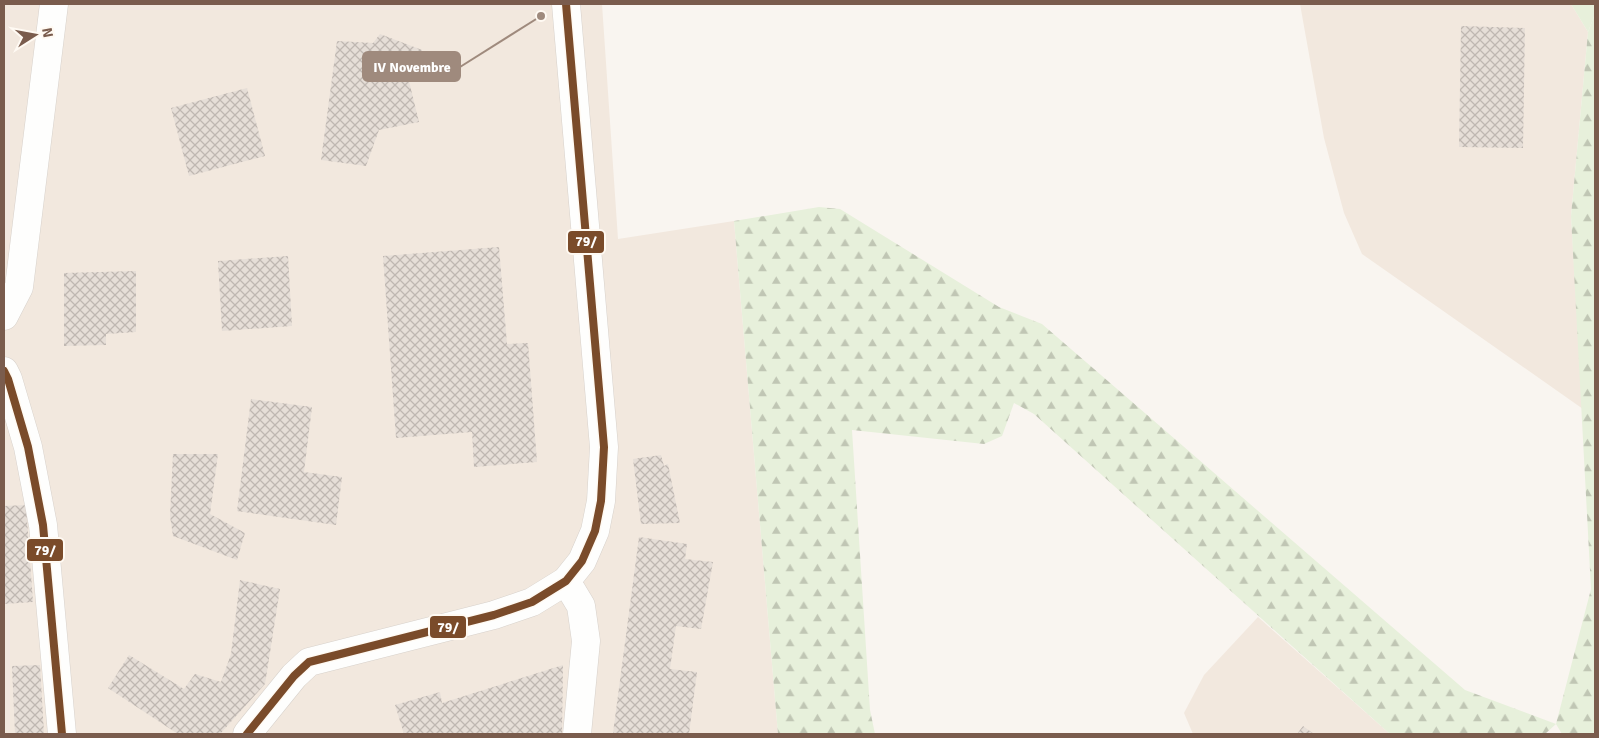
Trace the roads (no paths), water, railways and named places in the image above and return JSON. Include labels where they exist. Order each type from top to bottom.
[{"type":"street","points":[[4,316],[19,288],[54,4]]},
{"type":"street","points":[[247,734],[294,676],[310,662],[494,615],[532,602],[566,581],[582,561],[595,531],[601,501],[604,447],[566,4]]},
{"type":"street","points":[[4,371],[28,447],[43,525],[62,734]]},
{"type":"street","points":[[566,581],[581,606],[586,641],[577,734]]},
{"type":"place","name":"IV Novembre","points":[[541,16]]}]
